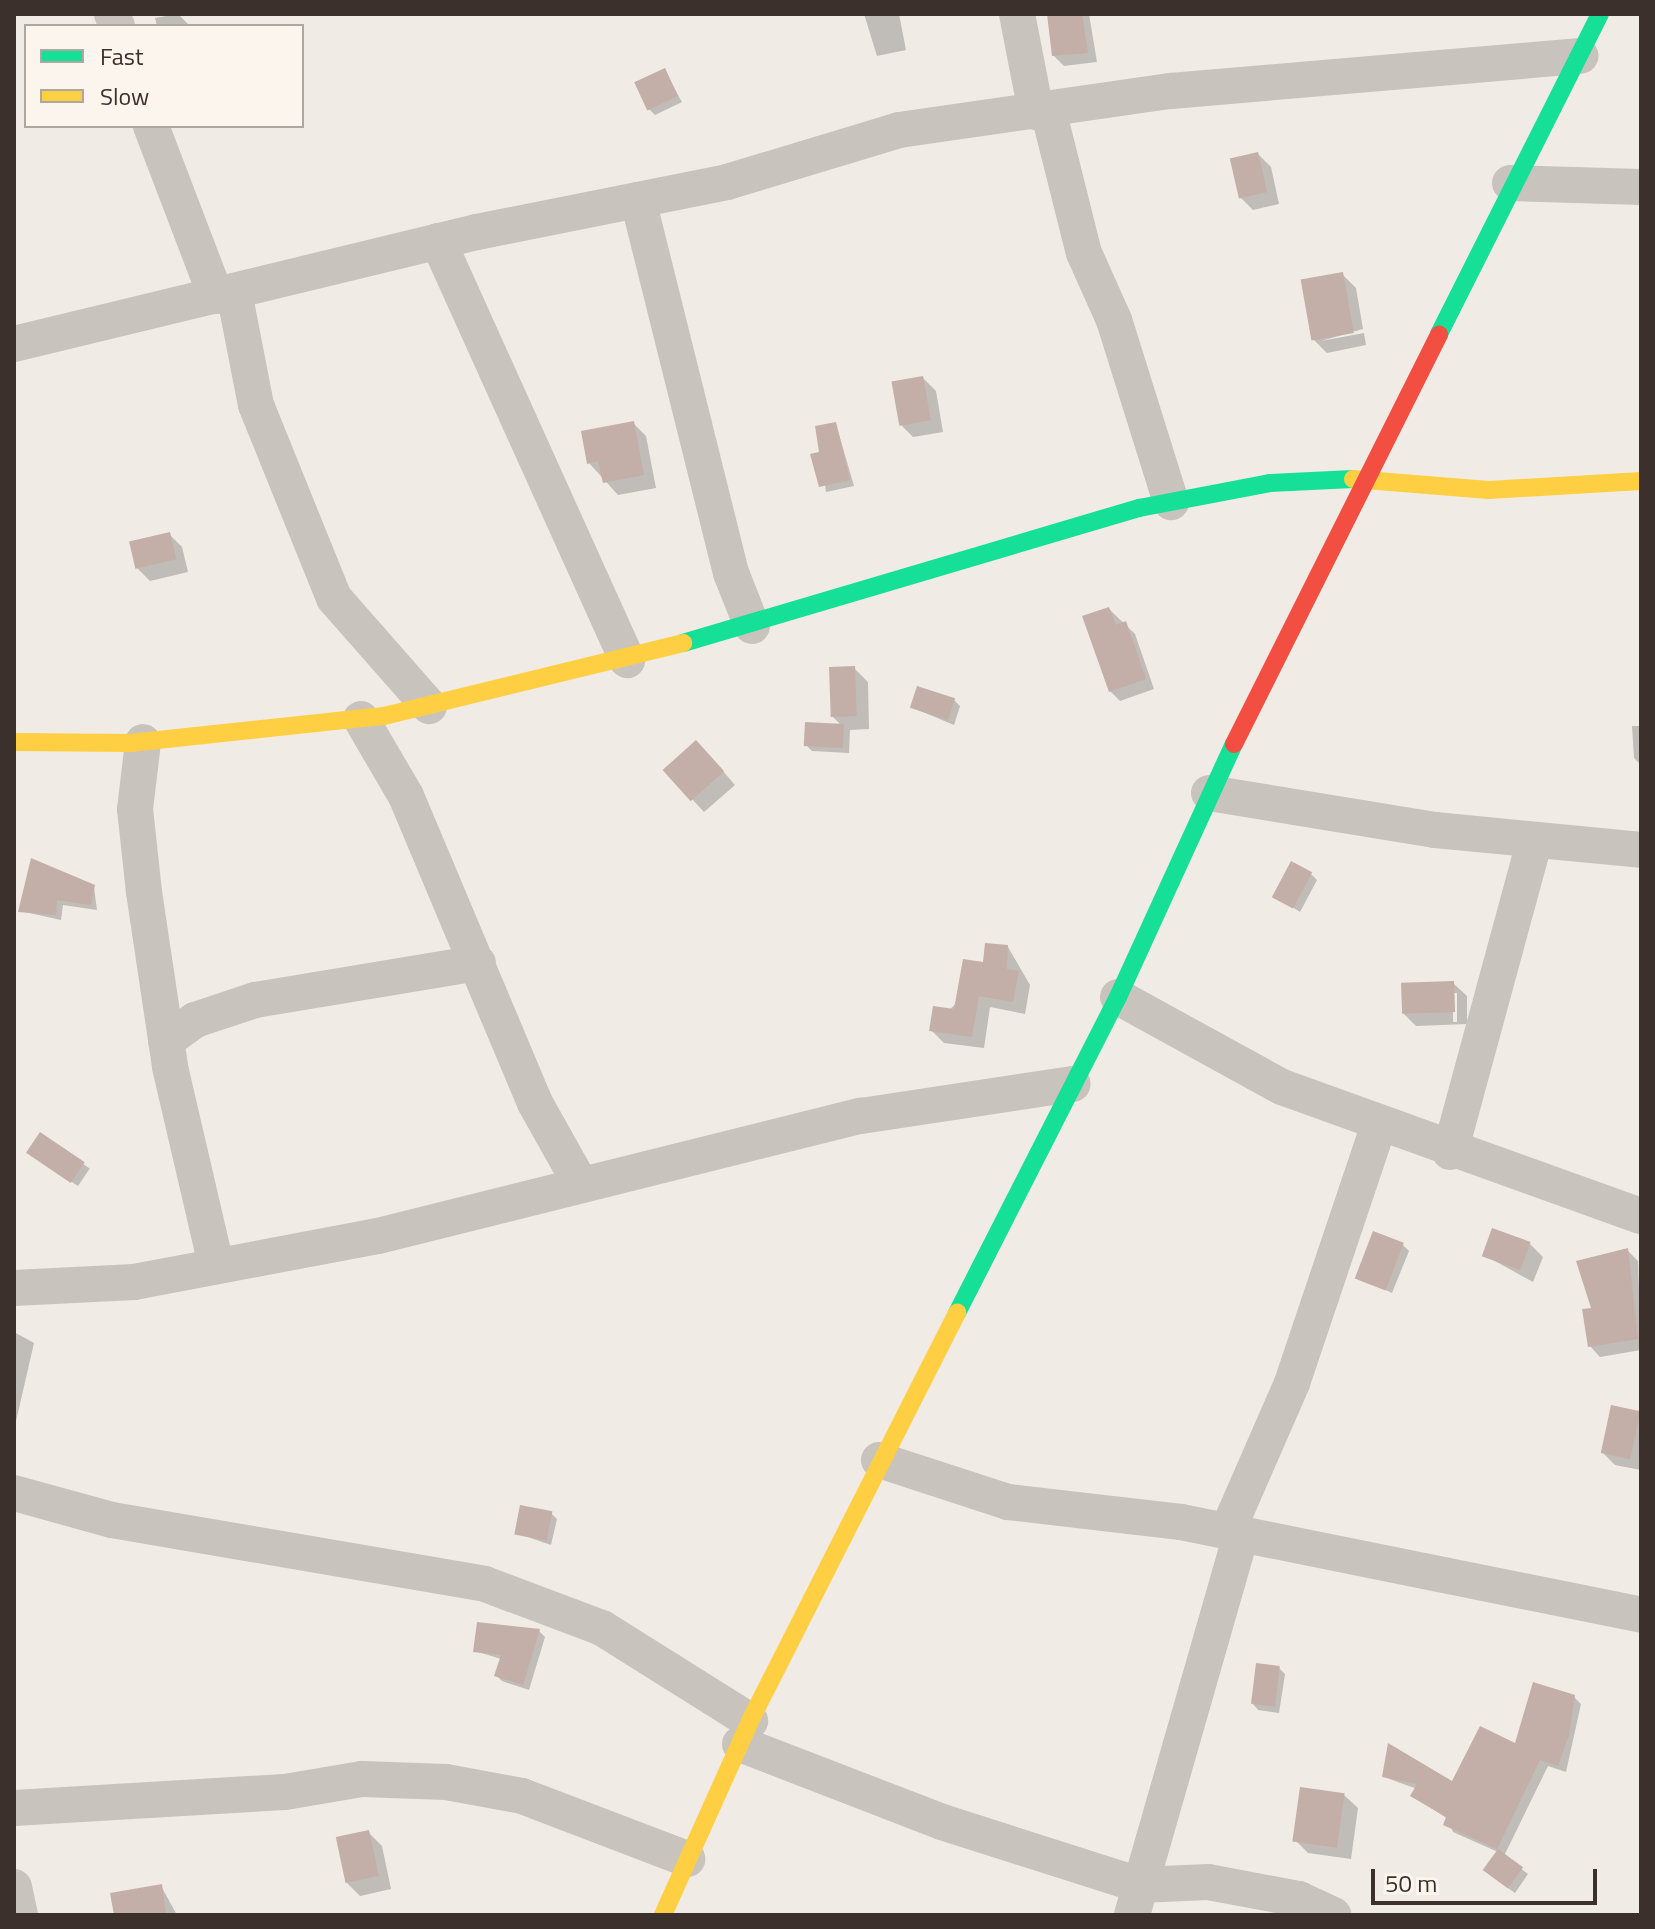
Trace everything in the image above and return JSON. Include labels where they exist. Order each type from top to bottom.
[{"type":"street","points":[[1017,14],[1084,253],[1114,320],[1171,502]]},
{"type":"street","points":[[663,1915],[745,1733],[879,1460],[1118,997],[1209,793],[1510,183],[1581,56],[1600,14]]},
{"type":"street","points":[[14,344],[438,241],[727,182],[899,130],[1171,91],[1581,56]]},
{"type":"street","points":[[152,128],[225,294],[268,442],[334,598],[429,706]]},
{"type":"street","points":[[1510,183],[1641,187]]},
{"type":"street","points":[[638,200],[731,573],[752,626]]},
{"type":"street","points":[[438,241],[627,660]]},
{"type":"street","points":[[14,742],[143,742],[361,719],[429,706],[627,660],[752,626],[1171,502],[1270,483],[1364,478],[1489,490],[1641,481]]},
{"type":"street","points":[[361,719],[406,796],[535,1103],[581,1185]]},
{"type":"street","points":[[143,742],[135,809],[166,1041],[216,1265]]},
{"type":"street","points":[[1209,793],[1535,840],[1641,850]]},
{"type":"street","points":[[1450,1152],[1535,840]]},
{"type":"street","points":[[166,1041],[195,1020],[255,1000],[478,963]]},
{"type":"street","points":[[1118,997],[1282,1087],[1450,1152],[1641,1216]]},
{"type":"street","points":[[14,1288],[134,1282],[378,1236],[861,1116],[1073,1084]]},
{"type":"street","points":[[1136,1900],[1234,1534],[1292,1383],[1379,1124]]},
{"type":"street","points":[[879,1460],[1008,1502],[1078,1504],[1641,1615]]},
{"type":"street","points":[[14,1493],[112,1520],[485,1584],[602,1628],[745,1733],[942,1822],[1136,1900],[1208,1882],[1299,1899],[1334,1915]]},
{"type":"street","points":[[14,1808],[285,1792],[362,1779],[446,1782],[535,1800],[687,1859]]},
{"type":"street","points":[[14,1887],[20,1915]]},
{"type":"building","points":[[1047,14],[1082,14],[1088,53],[1052,56]]},
{"type":"building","points":[[665,68],[678,96],[647,110],[634,82]]},
{"type":"building","points":[[1258,152],[1267,192],[1239,198],[1230,159]]},
{"type":"building","points":[[1343,272],[1354,333],[1311,341],[1301,279]]},
{"type":"building","points":[[923,376],[931,420],[899,426],[891,382]]},
{"type":"building","points":[[634,421],[644,475],[603,483],[598,461],[587,464],[581,431]]},
{"type":"building","points":[[836,422],[850,480],[819,487],[810,454],[819,452],[815,426]]},
{"type":"building","points":[[170,532],[176,559],[135,569],[129,541]]},
{"type":"building","points":[[1109,607],[1116,625],[1126,621],[1146,679],[1109,692],[1082,616]]},
{"type":"building","points":[[855,666],[857,716],[831,717],[829,667]]},
{"type":"building","points":[[917,686],[955,698],[948,720],[910,708]]},
{"type":"building","points":[[805,722],[844,724],[843,748],[804,746]]},
{"type":"building","points":[[696,740],[724,771],[691,801],[663,770]]},
{"type":"building","points":[[31,858],[95,885],[91,905],[57,900],[56,915],[18,912]]},
{"type":"building","points":[[1291,861],[1312,872],[1293,908],[1272,897]]},
{"type":"building","points":[[985,943],[1008,945],[1007,969],[1019,971],[1013,1002],[979,996],[972,1037],[929,1031],[933,1006],[954,1009],[963,959],[983,962]]},
{"type":"building","points":[[1454,981],[1455,1012],[1402,1014],[1401,983]]},
{"type":"building","points":[[40,1132],[85,1162],[71,1183],[26,1153]]},
{"type":"building","points":[[1492,1228],[1531,1242],[1520,1270],[1482,1256]]},
{"type":"building","points":[[1373,1231],[1404,1243],[1386,1290],[1355,1279]]},
{"type":"building","points":[[1628,1248],[1638,1339],[1588,1347],[1582,1309],[1591,1308],[1576,1261]]},
{"type":"building","points":[[1611,1405],[1640,1411],[1630,1459],[1601,1453]]},
{"type":"building","points":[[520,1505],[552,1511],[547,1541],[514,1534]]},
{"type":"building","points":[[477,1622],[540,1629],[523,1685],[494,1676],[501,1655],[473,1652]]},
{"type":"building","points":[[1256,1663],[1280,1666],[1275,1707],[1251,1704]]},
{"type":"building","points":[[1533,1682],[1575,1695],[1569,1735],[1558,1766],[1540,1760],[1497,1849],[1443,1825],[1446,1817],[1410,1796],[1417,1784],[1382,1777],[1388,1743],[1452,1781],[1480,1726],[1515,1743]]},
{"type":"building","points":[[1300,1787],[1345,1793],[1337,1848],[1292,1841]]},
{"type":"building","points":[[369,1830],[379,1876],[346,1883],[336,1837]]},
{"type":"building","points":[[1498,1849],[1523,1867],[1508,1888],[1483,1870]]},
{"type":"building","points":[[162,1884],[166,1915],[114,1915],[110,1893]]},
{"type":"traffic: fast","points":[[1439,334],[1600,14]]},
{"type":"traffic: fast","points":[[683,643],[1139,508],[1270,483],[1353,479]]},
{"type":"traffic: fast","points":[[957,1313],[1118,997],[1234,744]]},
{"type":"traffic: slow","points":[[1353,479],[1489,490],[1641,481]]},
{"type":"traffic: slow","points":[[14,742],[130,743],[384,716],[683,643]]},
{"type":"traffic: slow","points":[[663,1915],[750,1721],[957,1313]]},
{"type":"traffic: jam","points":[[1234,744],[1439,334]]}]
